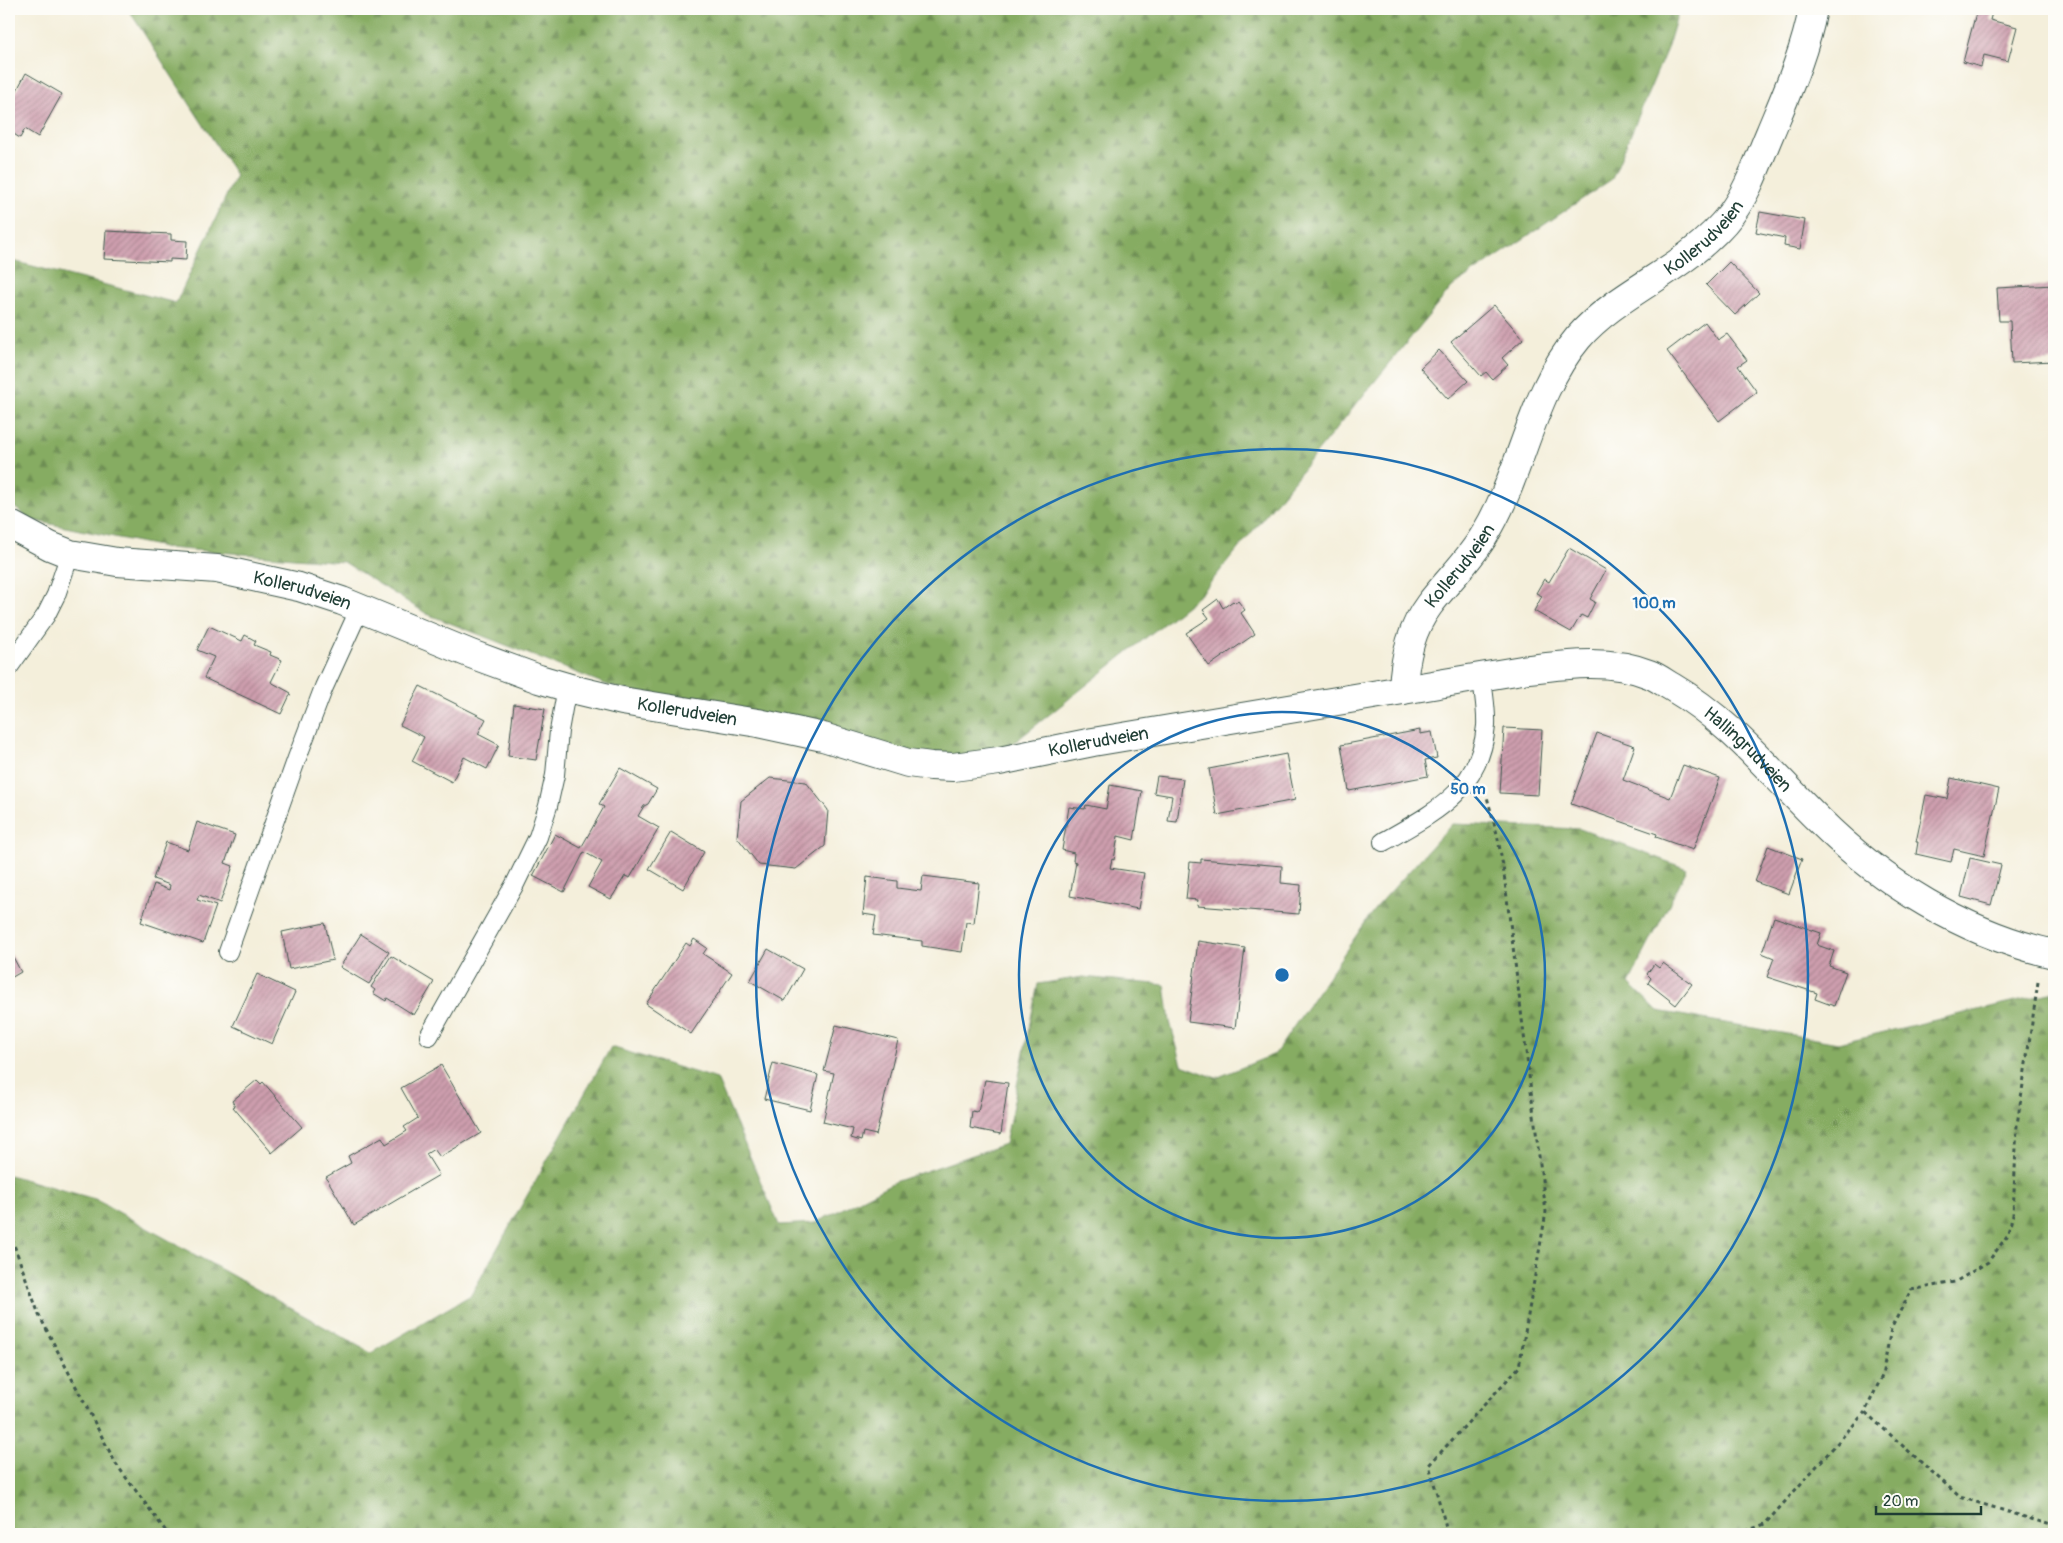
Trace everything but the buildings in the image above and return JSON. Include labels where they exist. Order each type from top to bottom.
[{"type":"street","name":"Kollerudveien","points":[[9,524],[50,546],[70,554],[117,562],[217,570],[299,587],[360,608],[471,654],[567,687],[622,701],[758,723],[823,737],[908,762],[946,767],[999,761],[1093,742],[1403,690],[1404,668],[1409,646],[1417,626],[1428,607],[1484,537],[1501,507],[1543,394],[1578,338],[1604,314],[1690,254],[1723,225],[1732,213],[1748,186],[1793,77],[1809,32],[1813,9]]},
{"type":"street","name":"Hallingrudveien","points":[[1403,690],[1482,676],[1564,665],[1610,664],[1650,674],[1682,693],[1716,717],[1752,750],[1824,825],[1894,882],[1946,914],[1996,937],[2030,949],[2049,953]]},
{"type":"lane","points":[[9,667],[46,615],[56,595],[70,554]]},
{"type":"lane","points":[[228,952],[324,687],[360,608]]},
{"type":"lane","points":[[1383,842],[1434,813],[1453,798],[1468,778],[1479,759],[1486,725],[1482,676]]},
{"type":"lane","points":[[429,1036],[515,884],[538,837],[555,775],[559,731],[567,687]]},
{"type":"path","points":[[1448,1534],[1429,1466],[1519,1367],[1546,1212],[1503,866],[1479,759]]},
{"type":"path","points":[[1738,1534],[1764,1524],[1864,1412],[1882,1376],[1891,1329],[1911,1290],[1955,1282],[1988,1262],[2007,1236],[2013,1215],[2017,1125],[2028,1040],[2049,953]]},
{"type":"path","points":[[9,1231],[39,1315],[116,1464],[168,1534]]},
{"type":"path","points":[[1864,1412],[1960,1498],[2054,1526]]},
{"type":"green space","points":[[128,9],[1679,9],[1668,46],[1612,179],[1452,287],[1202,593],[986,765],[906,760],[610,686],[427,614],[344,562],[168,548],[31,520],[9,503],[9,260],[176,303],[236,175]]},
{"type":"green space","points":[[1452,824],[1580,829],[1687,869],[1629,983],[1658,1011],[1838,1043],[2054,992],[2054,1534],[9,1534],[9,1175],[95,1199],[371,1353],[471,1295],[611,1047],[717,1079],[779,1225],[815,1223],[894,1182],[1005,1144],[1038,984],[1083,977],[1165,985],[1170,1022],[1182,1065],[1216,1078],[1275,1054],[1373,911]]}]
